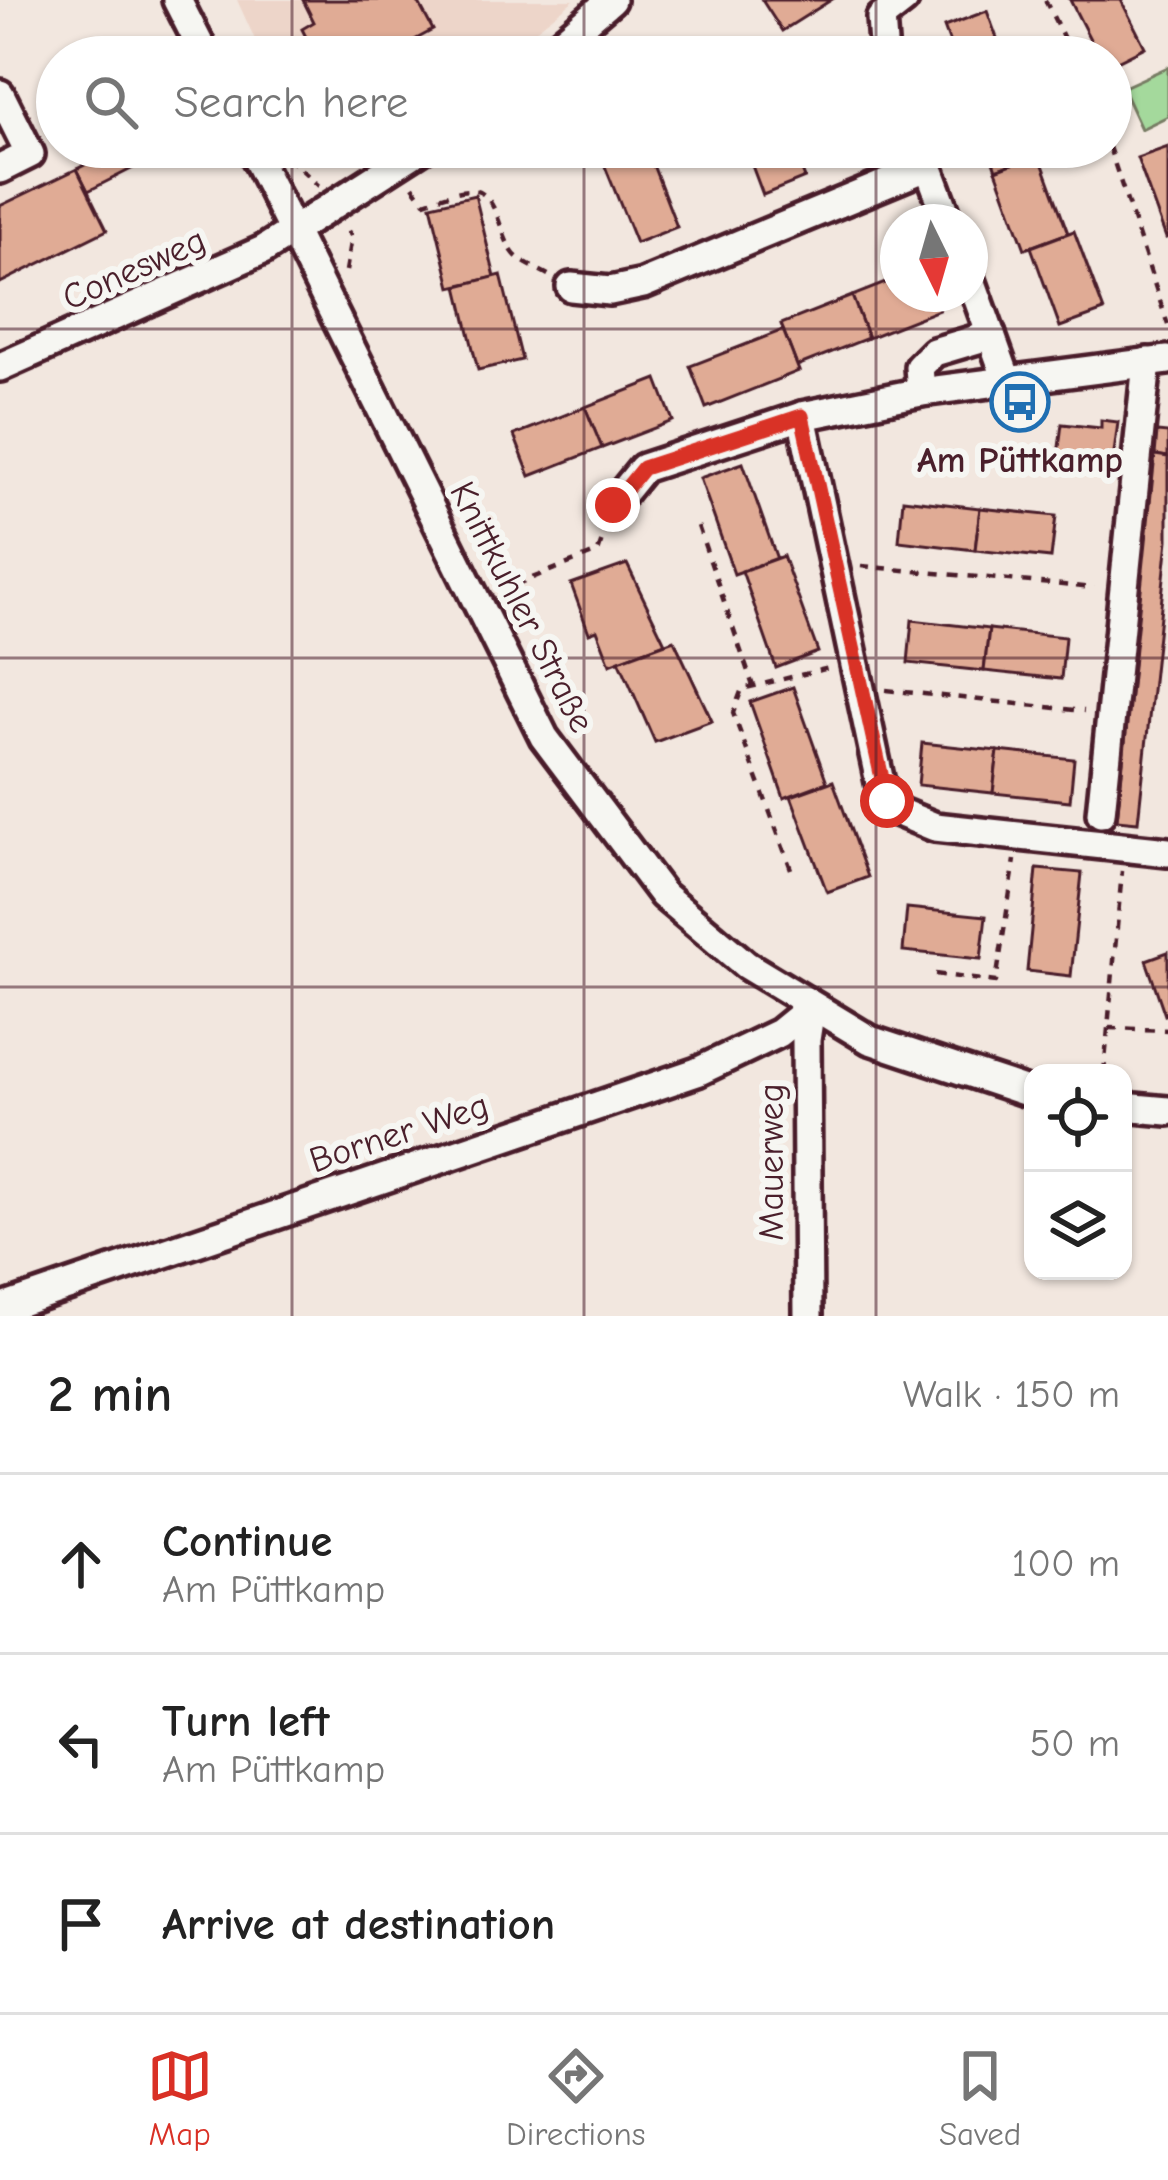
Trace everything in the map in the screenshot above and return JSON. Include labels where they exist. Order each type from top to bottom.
[{"type":"street","points":[[177,0],[195,36]]},
{"type":"street","points":[[569,36],[611,0]]},
{"type":"street","points":[[882,36],[880,18],[904,0]]},
{"type":"street","points":[[0,94],[30,154]]},
{"type":"street","points":[[0,169],[36,151]]},
{"type":"street","name":"Knittkuhler Straße","points":[[262,168],[544,737],[663,895],[746,965],[811,1007],[912,1057],[1024,1091]]},
{"type":"street","name":"Conesweg","points":[[0,367],[295,233],[392,168]]},
{"type":"street","points":[[571,287],[610,291],[643,284],[901,168]]},
{"type":"street","points":[[929,168],[942,204]]},
{"type":"street","points":[[983,312],[1007,380]]},
{"type":"street","points":[[921,392],[919,367],[934,352],[992,335]]},
{"type":"street","points":[[613,505],[643,468],[802,416],[921,392],[1158,361],[1101,813]]},
{"type":"street","points":[[802,416],[858,661],[881,787],[896,811],[935,827],[1168,852]]},
{"type":"street","name":"Borner Weg","points":[[0,1309],[697,1072],[779,1033],[811,1007]]},
{"type":"street","name":"Mauerweg","points":[[808,1316],[806,1040],[811,1007]]},
{"type":"street","points":[[1132,1109],[1168,1112]]},
{"type":"path","points":[[1045,0],[1063,36]]},
{"type":"path","points":[[300,168],[352,237],[345,286]]},
{"type":"path","points":[[401,168],[424,202],[472,190],[482,193],[495,209],[500,237],[518,259],[571,287]]},
{"type":"path","points":[[1116,168],[1168,325]]},
{"type":"path","points":[[518,584],[598,552],[613,505]]},
{"type":"path","points":[[698,526],[753,686]]},
{"type":"path","points":[[837,569],[858,566],[1126,591]]},
{"type":"path","points":[[791,869],[733,712],[742,689],[858,661]]},
{"type":"path","points":[[863,690],[1112,714]]},
{"type":"path","points":[[935,974],[996,982],[1018,836]]},
{"type":"path","points":[[1105,1064],[1124,848]]},
{"type":"path","points":[[1108,1028],[1168,1030]]},
{"type":"shaded area","points":[[237,0],[574,0],[528,36],[253,36]]},
{"type":"green space","points":[[1168,67],[1168,116],[1141,129],[1132,110],[1132,83]]},
{"type":"building","points":[[303,0],[417,0],[433,30],[422,36],[306,36],[302,29],[314,22]]},
{"type":"building","points":[[762,0],[831,0],[782,31]]},
{"type":"building","points":[[1070,0],[1121,0],[1145,47],[1132,54],[1132,36],[1088,36]]},
{"type":"building","points":[[987,11],[996,36],[947,36],[944,27]]},
{"type":"building","points":[[1168,147],[1168,237],[1166,238],[1137,158]]},
{"type":"building","points":[[79,168],[133,168],[88,191]]},
{"type":"building","points":[[606,168],[654,168],[677,227],[636,243]]},
{"type":"building","points":[[753,168],[801,168],[805,178],[763,195]]},
{"type":"building","points":[[1044,168],[1068,233],[1025,249],[996,170]]},
{"type":"building","points":[[77,169],[107,230],[0,283],[0,206]]},
{"type":"building","points":[[475,195],[495,277],[451,287],[431,205]]},
{"type":"building","points":[[1074,231],[1104,311],[1060,327],[1031,247]]},
{"type":"building","points":[[501,275],[522,360],[478,370],[458,286]]},
{"type":"building","points":[[880,285],[880,312],[934,312],[868,338],[852,296]]},
{"type":"building","points":[[852,296],[868,338],[797,366],[781,324]]},
{"type":"building","points":[[783,330],[799,371],[706,408],[690,366]]},
{"type":"building","points":[[657,379],[673,421],[602,448],[585,407]]},
{"type":"building","points":[[585,407],[602,448],[530,476],[514,435]]},
{"type":"building","points":[[1101,420],[1118,422],[1112,469],[1057,463],[1062,424],[1101,428]]},
{"type":"building","points":[[1157,432],[1168,433],[1168,457],[1155,455]]},
{"type":"building","points":[[1155,455],[1168,457],[1168,540],[1138,822],[1117,820]]},
{"type":"building","points":[[743,463],[777,559],[734,574],[700,478]]},
{"type":"building","points":[[903,499],[980,508],[975,550],[899,541]]},
{"type":"building","points":[[980,508],[1056,516],[1051,558],[975,550]]},
{"type":"building","points":[[783,556],[818,652],[776,668],[742,571]]},
{"type":"building","points":[[627,564],[665,643],[610,664],[597,630],[589,633],[571,584]]},
{"type":"building","points":[[912,620],[989,629],[984,671],[908,663]]},
{"type":"building","points":[[989,629],[1065,637],[1061,679],[984,671]]},
{"type":"building","points":[[674,640],[712,721],[655,742],[619,660]]},
{"type":"building","points":[[793,687],[827,782],[784,798],[750,702]]},
{"type":"building","points":[[922,743],[998,751],[993,793],[918,785]]},
{"type":"building","points":[[998,751],[1074,759],[1070,801],[993,793]]},
{"type":"building","points":[[833,781],[868,877],[827,892],[791,796]]},
{"type":"building","points":[[1037,869],[1082,873],[1071,976],[1027,971]]},
{"type":"building","points":[[907,908],[986,916],[981,959],[903,951]]},
{"type":"building","points":[[1168,952],[1168,1014],[1165,1015],[1146,960]]},
{"type":"place","name":"Am Püttkamp","points":[[1020,402]]},
{"type":"route","points":[[613,505],[643,468],[802,416],[887,801]]}]
